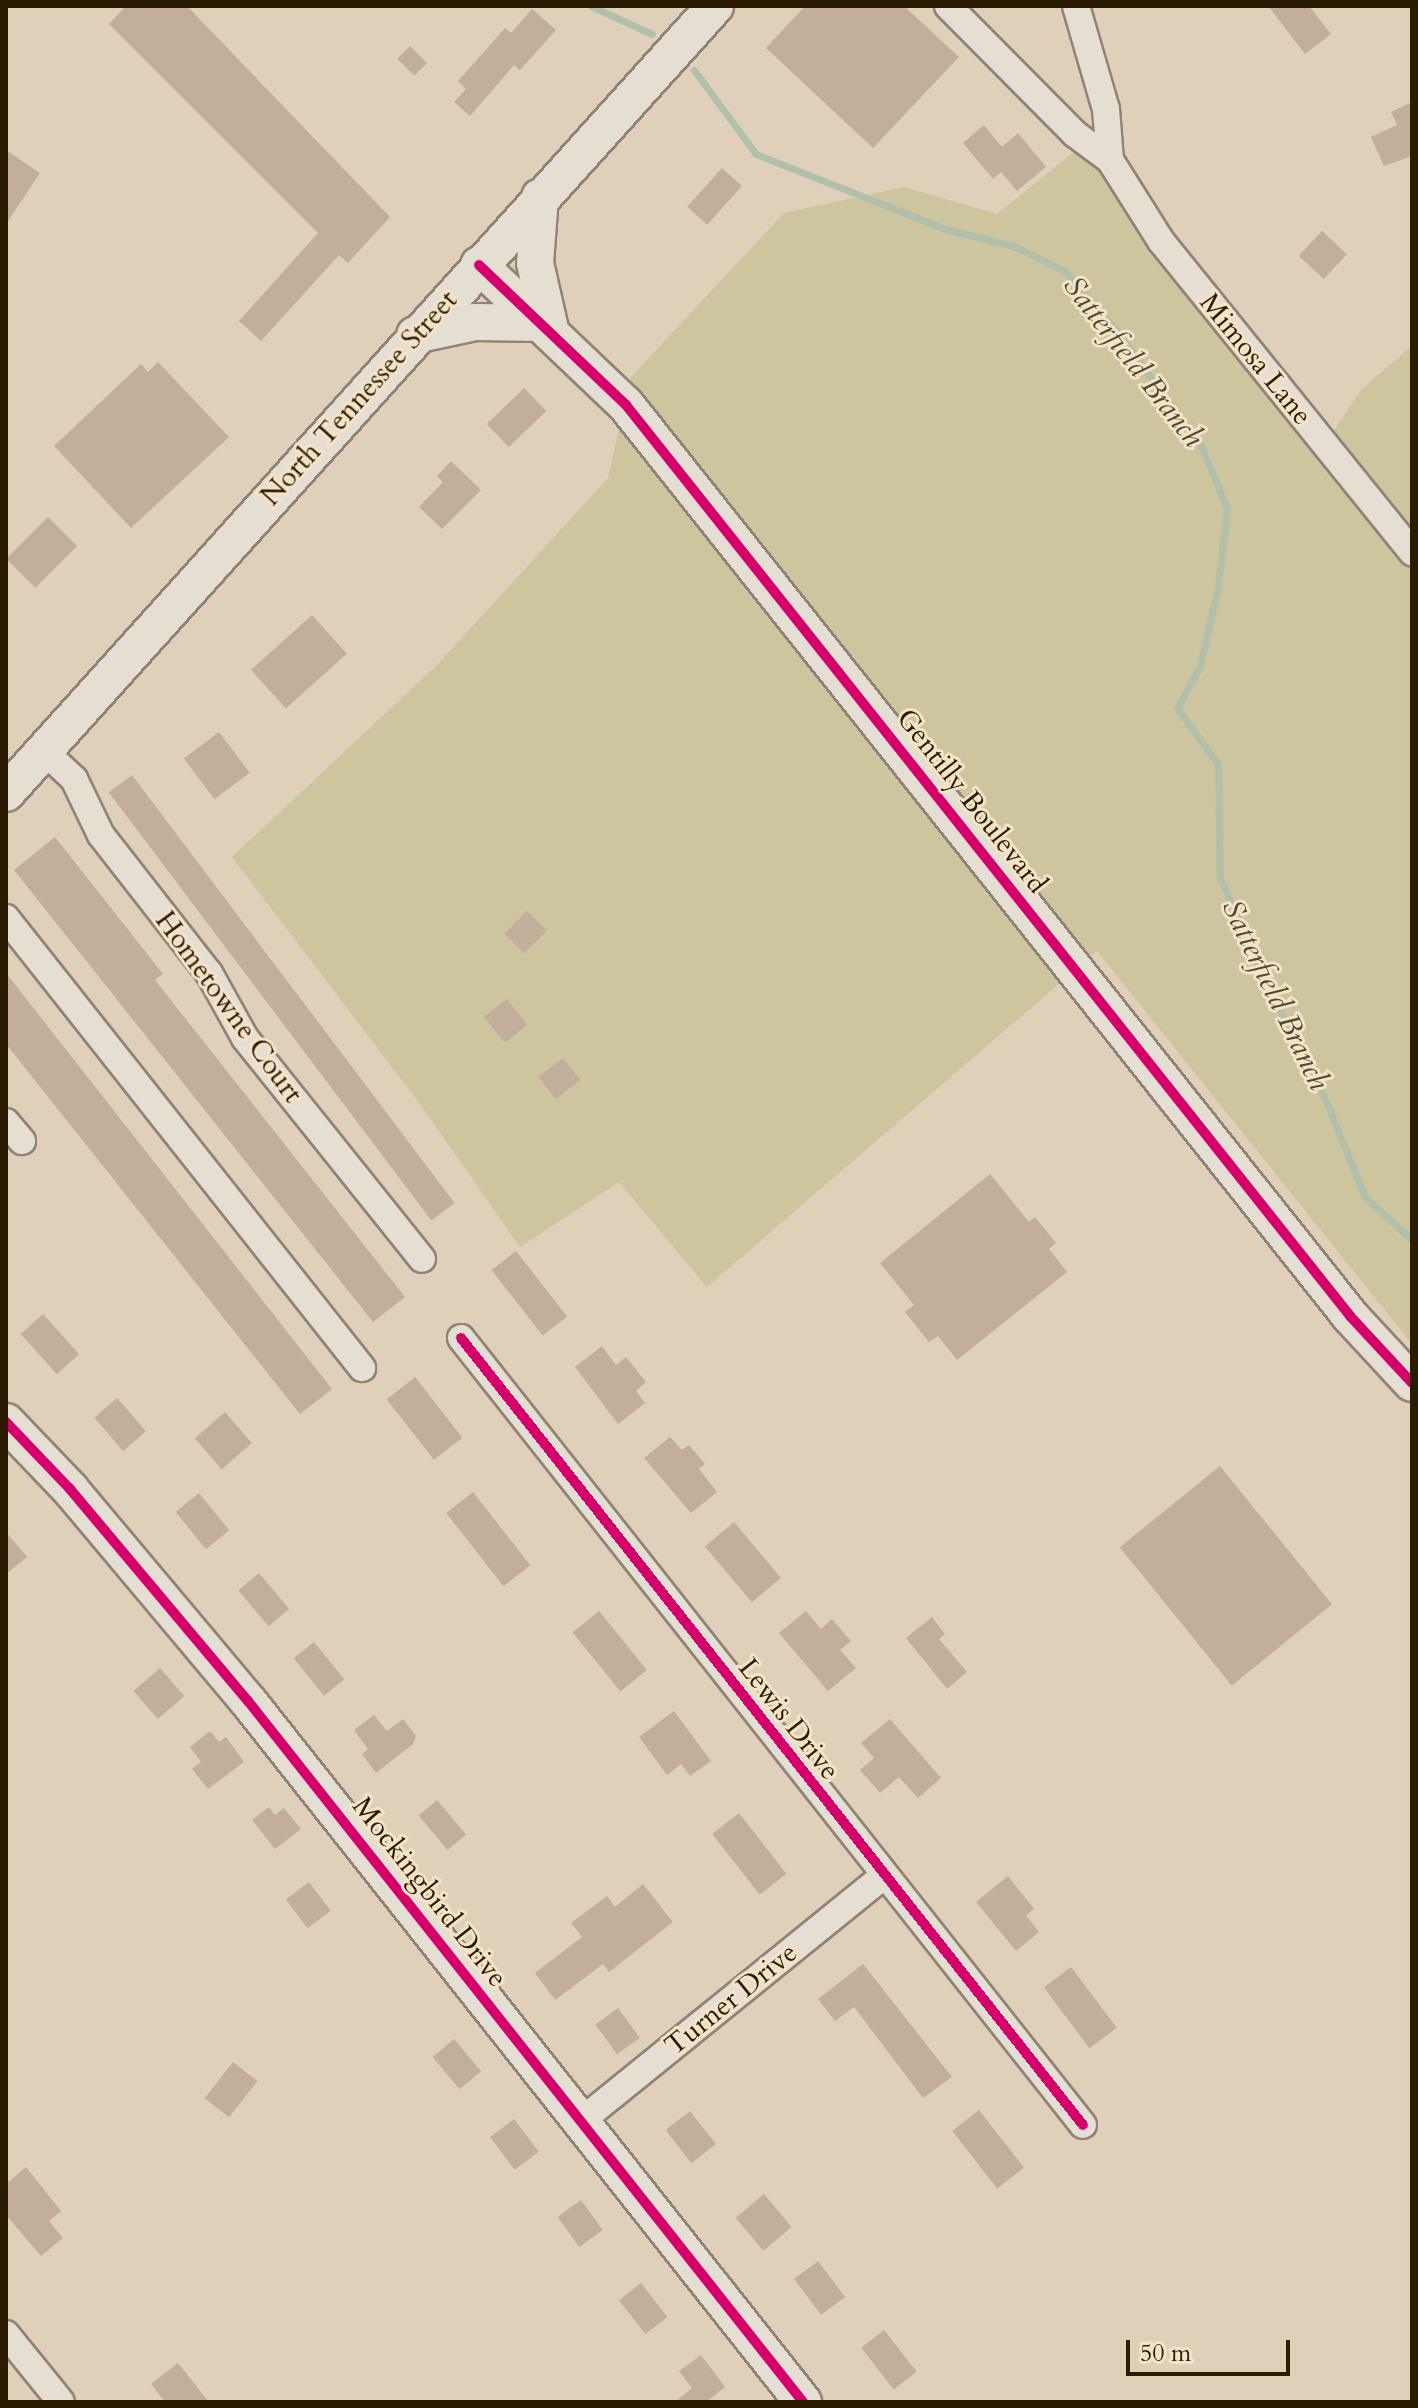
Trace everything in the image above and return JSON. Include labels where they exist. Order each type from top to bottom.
[{"type":"street","name":"North Tennessee Street","points":[[6,793],[415,335],[715,6]]},
{"type":"street","name":"Mimosa Lane","points":[[948,6],[1075,134],[1110,160],[1161,241],[1412,552]]},
{"type":"street","name":"Mimosa Lane","points":[[1076,6],[1106,109],[1110,160]]},
{"type":"street","points":[[415,335],[475,322],[547,327],[535,263],[540,197]]},
{"type":"street","name":"Gentilly Boulevard","points":[[479,265],[547,327],[659,445],[1350,1316],[1412,1383]]},
{"type":"street","name":"Hometowne Court","points":[[44,751],[74,779],[101,835],[209,973],[245,1038],[422,1259]]},
{"type":"street","points":[[6,918],[362,1368]]},
{"type":"street","name":"Lewis Drive","points":[[461,1338],[882,1877],[1083,2125]]},
{"type":"street","name":"Mockingbird Drive","points":[[6,1422],[70,1489],[248,1701],[803,2402]]},
{"type":"street","name":"Turner Drive","points":[[581,2121],[882,1877]]},
{"type":"street","points":[[6,2334],[61,2402]]},
{"type":"shaded area","points":[[1085,143],[1326,442],[1361,390],[1412,346],[1412,1344],[1097,951],[707,1287],[619,1182],[520,1247],[420,1104],[232,857],[437,665],[608,478],[630,378],[784,213],[904,187],[997,214]]},
{"type":"building","points":[[126,6],[187,6],[390,217],[348,263],[339,255],[261,341],[239,321],[318,233],[109,24]]},
{"type":"building","points":[[805,6],[904,6],[959,57],[873,148],[766,48]]},
{"type":"building","points":[[1268,6],[1309,6],[1331,34],[1305,54]]},
{"type":"building","points":[[532,9],[556,30],[520,70],[514,65],[470,116],[454,102],[466,89],[458,81],[505,28],[511,33]]},
{"type":"building","points":[[410,46],[427,63],[414,76],[397,59]]},
{"type":"building","points":[[1412,102],[1412,156],[1384,166],[1371,137],[1397,125],[1391,112]]},
{"type":"building","points":[[984,125],[1002,147],[1018,133],[1046,167],[1017,191],[1001,172],[993,179],[963,143]]},
{"type":"building","points":[[6,150],[40,173],[6,224]]},
{"type":"building","points":[[722,168],[742,186],[707,225],[687,207]]},
{"type":"building","points":[[1322,231],[1347,254],[1324,279],[1299,256]]},
{"type":"building","points":[[158,362],[229,437],[131,528],[54,446],[141,364],[148,372]]},
{"type":"building","points":[[524,388],[546,411],[509,447],[487,424]]},
{"type":"building","points":[[451,461],[481,490],[442,529],[419,507],[443,482],[437,476]]},
{"type":"building","points":[[48,517],[77,546],[35,588],[6,559]]},
{"type":"building","points":[[312,615],[347,654],[286,709],[251,670]]},
{"type":"building","points":[[219,732],[250,773],[215,799],[184,758]]},
{"type":"building","points":[[132,775],[455,1203],[431,1221],[109,792]]},
{"type":"building","points":[[55,837],[163,974],[155,980],[405,1297],[373,1322],[14,870]]},
{"type":"building","points":[[527,911],[547,931],[524,953],[504,934]]},
{"type":"building","points":[[6,973],[332,1389],[300,1414],[6,1044]]},
{"type":"building","points":[[507,999],[527,1025],[504,1043],[484,1017]]},
{"type":"building","points":[[563,1058],[580,1080],[556,1099],[539,1077]]},
{"type":"building","points":[[990,1174],[1029,1222],[1035,1217],[1056,1243],[1049,1249],[1067,1272],[957,1360],[938,1336],[929,1342],[905,1312],[914,1305],[880,1263]]},
{"type":"building","points":[[516,1251],[567,1316],[543,1335],[492,1270]]},
{"type":"building","points":[[43,1314],[79,1354],[57,1374],[21,1334]]},
{"type":"building","points":[[602,1346],[616,1365],[626,1357],[646,1382],[636,1391],[645,1403],[618,1424],[575,1367]]},
{"type":"building","points":[[415,1377],[462,1438],[434,1460],[387,1399]]},
{"type":"building","points":[[117,1398],[146,1431],[123,1451],[94,1418]]},
{"type":"building","points":[[225,1412],[252,1443],[222,1469],[195,1438]]},
{"type":"building","points":[[670,1437],[682,1450],[689,1445],[705,1464],[699,1469],[717,1492],[691,1513],[644,1458]]},
{"type":"building","points":[[1220,1466],[1332,1604],[1232,1686],[1120,1547]]},
{"type":"building","points":[[473,1492],[530,1565],[503,1586],[446,1513]]},
{"type":"building","points":[[199,1493],[229,1530],[206,1549],[176,1512]]},
{"type":"building","points":[[734,1522],[781,1578],[752,1602],[705,1546]]},
{"type":"building","points":[[6,1532],[27,1557],[6,1574]]},
{"type":"building","points":[[259,1573],[289,1609],[269,1626],[238,1590]]},
{"type":"building","points":[[599,1611],[647,1670],[620,1691],[573,1632]]},
{"type":"building","points":[[806,1611],[821,1629],[832,1619],[851,1641],[840,1650],[856,1668],[828,1691],[779,1633]]},
{"type":"building","points":[[932,1617],[945,1634],[939,1639],[967,1672],[947,1689],[906,1638]]},
{"type":"building","points":[[314,1642],[344,1679],[324,1696],[294,1658]]},
{"type":"building","points":[[160,1668],[184,1696],[158,1719],[134,1691]]},
{"type":"building","points":[[674,1711],[711,1761],[690,1776],[681,1764],[667,1775],[639,1737]]},
{"type":"building","points":[[374,1715],[387,1731],[403,1719],[416,1736],[413,1744],[376,1773],[362,1754],[368,1749],[354,1730]]},
{"type":"building","points":[[890,1719],[941,1778],[918,1798],[899,1777],[880,1793],[860,1770],[874,1758],[861,1743]]},
{"type":"building","points":[[210,1731],[219,1742],[226,1737],[244,1762],[208,1789],[192,1769],[201,1762],[190,1747]]},
{"type":"building","points":[[437,1800],[466,1834],[448,1850],[419,1815]]},
{"type":"building","points":[[269,1807],[275,1815],[284,1808],[301,1829],[275,1849],[252,1820]]},
{"type":"building","points":[[739,1813],[786,1874],[760,1895],[712,1834]]},
{"type":"building","points":[[1008,1876],[1034,1909],[1026,1915],[1039,1932],[1016,1951],[976,1902]]},
{"type":"building","points":[[309,1882],[331,1911],[308,1928],[286,1899]]},
{"type":"building","points":[[643,1884],[673,1922],[609,1972],[603,1964],[555,2000],[535,1973],[582,1937],[571,1923],[607,1896],[615,1907]]},
{"type":"building","points":[[863,1964],[952,2077],[923,2098],[854,2007],[835,2021],[818,1999]]},
{"type":"building","points":[[1071,1967],[1117,2028],[1090,2048],[1044,1987]]},
{"type":"building","points":[[618,2008],[640,2038],[617,2054],[595,2024]]},
{"type":"building","points":[[454,2039],[481,2071],[460,2089],[433,2057]]},
{"type":"building","points":[[233,2062],[257,2081],[229,2117],[205,2098]]},
{"type":"building","points":[[979,2110],[1024,2168],[997,2188],[952,2131]]},
{"type":"building","points":[[690,2111],[716,2144],[691,2163],[666,2130]]},
{"type":"building","points":[[514,2119],[539,2152],[515,2170],[490,2137]]},
{"type":"building","points":[[26,2167],[61,2211],[49,2221],[63,2238],[41,2256],[6,2215],[6,2184]]},
{"type":"building","points":[[764,2194],[792,2227],[763,2251],[736,2218]]},
{"type":"building","points":[[581,2200],[603,2230],[579,2247],[558,2217]]},
{"type":"building","points":[[818,2261],[845,2297],[821,2315],[794,2279]]},
{"type":"building","points":[[641,2283],[667,2317],[645,2334],[619,2300]]},
{"type":"building","points":[[884,2330],[917,2372],[894,2390],[861,2348]]},
{"type":"building","points":[[701,2355],[725,2387],[706,2402],[675,2402],[692,2388],[679,2371]]},
{"type":"building","points":[[178,2363],[209,2402],[165,2402],[151,2384]]},
{"type":"waterway","name":"Satterfield Branch","points":[[591,6],[652,34]]},
{"type":"waterway","name":"Satterfield Branch","points":[[694,70],[756,154],[945,229],[1013,246],[1065,271],[1120,335],[1202,448],[1227,509],[1218,586],[1200,666],[1177,708],[1218,764],[1220,877],[1265,982],[1325,1099],[1365,1197],[1412,1240]]},
{"type":"cycle path","points":[[479,265],[626,405],[1350,1316],[1412,1383]]},
{"type":"cycle path","points":[[461,1338],[1083,2125]]},
{"type":"cycle path","points":[[6,1422],[70,1489],[248,1701],[803,2402]]}]
